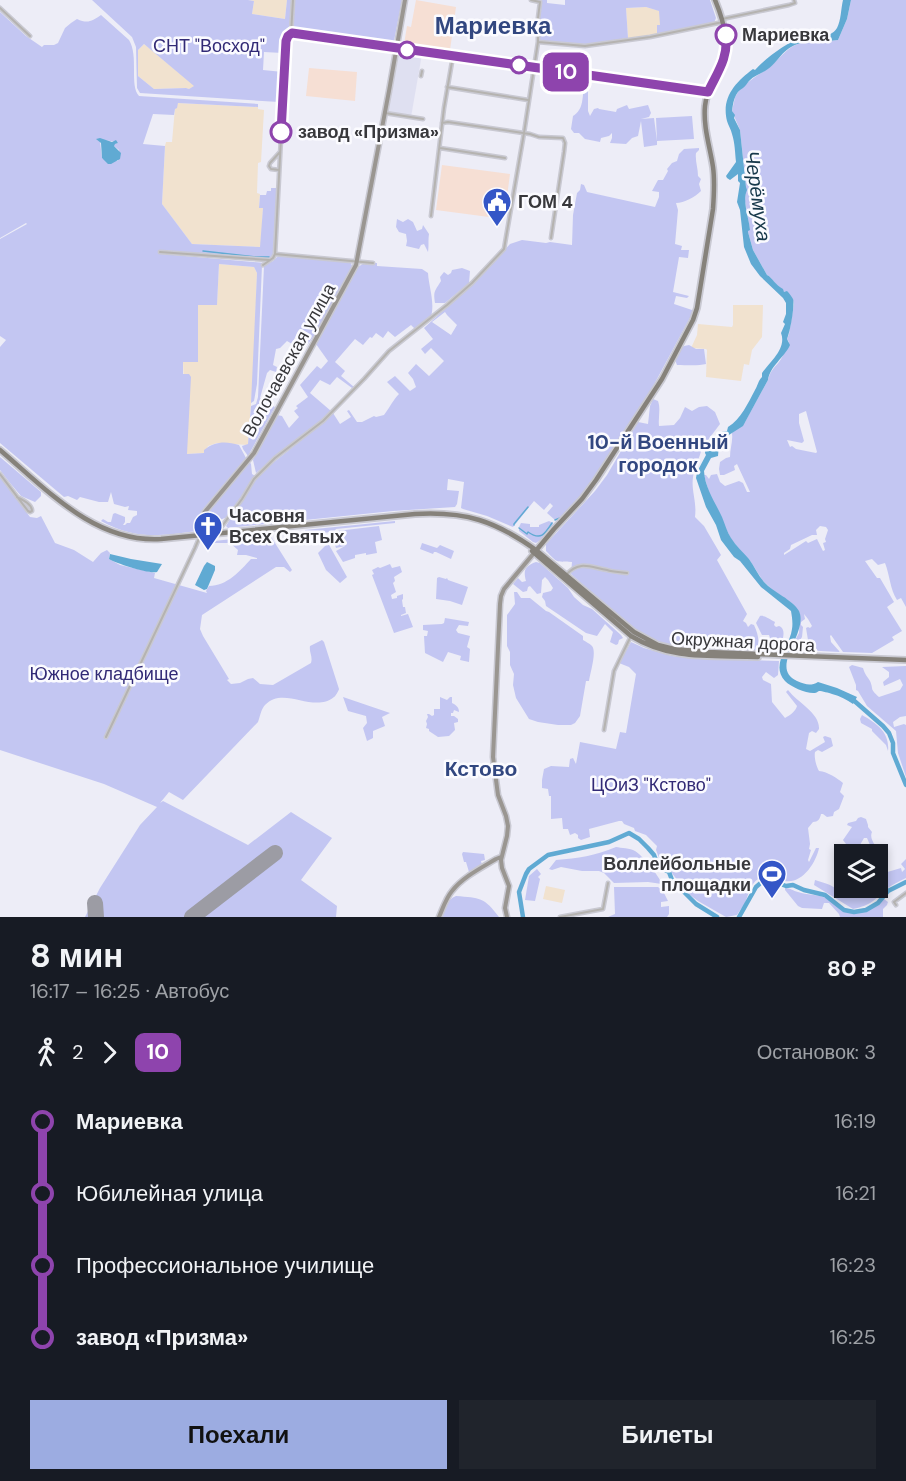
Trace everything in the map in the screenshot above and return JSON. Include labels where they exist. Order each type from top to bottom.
[{"type":"main road","points":[[535,552],[582,499],[648,402],[693,320],[698,305],[714,193],[704,107],[708,92],[725,55],[726,40],[715,0]]},
{"type":"main road","name":"Окружная дорога","points":[[0,450],[77,513],[104,529],[122,536],[161,539],[432,513],[456,514],[490,523],[511,534],[566,575],[633,632],[658,645],[688,651],[799,658],[906,661]]},
{"type":"main road","name":"Окружная дорога","points":[[535,552],[631,636],[643,643],[673,653],[707,657],[771,656]]},
{"type":"street","points":[[291,34],[293,0]]},
{"type":"street","name":"Волочаевская улица","points":[[200,536],[204,513],[254,452],[357,262],[405,0]]},
{"type":"street","points":[[216,534],[242,500],[252,481],[275,458],[323,421],[389,351],[472,283],[504,247],[537,42],[540,2],[531,0]]},
{"type":"street","points":[[537,42],[585,46],[650,37],[789,5],[795,3],[794,0]]},
{"type":"street","points":[[0,8],[30,36]]},
{"type":"street","points":[[263,265],[275,254],[286,41],[291,34],[708,92]]},
{"type":"street","points":[[431,216],[453,56]]},
{"type":"street","points":[[447,87],[529,100]]},
{"type":"street","points":[[385,113],[423,119]]},
{"type":"street","points":[[442,123],[448,122],[539,137],[563,138],[565,148],[551,238]]},
{"type":"street","points":[[440,148],[505,158]]},
{"type":"street","points":[[280,150],[269,166],[271,170],[280,170]]},
{"type":"street","points":[[160,252],[269,260]]},
{"type":"street","points":[[275,254],[373,262]]},
{"type":"street","points":[[0,474],[27,511],[32,511],[28,503],[17,497]]},
{"type":"street","points":[[106,737],[200,536]]},
{"type":"street","points":[[507,917],[505,908],[509,886],[502,868],[501,857],[507,839],[508,826],[498,795],[493,757],[500,601],[506,587],[535,552]]},
{"type":"street","points":[[566,575],[578,566],[585,565],[627,573]]},
{"type":"street","points":[[604,730],[614,671],[631,636]]},
{"type":"street","points":[[439,917],[455,887],[468,876],[501,857]]},
{"type":"street","points":[[560,917],[603,909],[608,883]]},
{"type":"street","points":[[897,905],[894,902],[906,893]]},
{"type":"shaded area","points":[[248,0],[287,0],[285,19],[252,14],[254,1]]},
{"type":"shaded area","points":[[416,0],[456,7],[450,50],[404,44],[407,26],[411,27]]},
{"type":"shaded area","points":[[843,0],[851,0],[847,19],[838,40],[794,45],[765,71],[749,81],[738,92],[734,100],[732,111],[740,130],[747,190],[745,204],[750,230],[748,232],[753,250],[767,275],[784,292],[787,291],[793,299],[791,325],[787,339],[790,345],[771,370],[743,426],[724,438],[719,444],[718,456],[711,458],[704,471],[708,489],[733,541],[749,559],[764,582],[799,611],[801,620],[799,629],[786,668],[789,675],[803,683],[818,682],[857,697],[853,704],[825,692],[804,691],[785,681],[779,669],[782,655],[791,635],[791,611],[761,587],[721,540],[696,478],[706,455],[706,442],[717,436],[717,433],[727,431],[728,427],[733,424],[747,405],[762,373],[780,349],[786,314],[786,303],[783,298],[760,276],[751,264],[744,247],[737,202],[740,183],[738,174],[730,180],[726,176],[736,162],[734,141],[727,121],[728,97],[741,79],[784,47],[802,38],[825,36],[834,32],[839,22]]},
{"type":"shaded area","points":[[646,7],[660,11],[660,25],[657,25],[657,34],[628,38],[626,8]]},
{"type":"shaded area","points":[[144,44],[195,86],[189,89],[154,89],[138,76],[138,50]]},
{"type":"shaded area","points":[[402,52],[422,54],[411,117],[388,113],[399,54]]},
{"type":"shaded area","points":[[309,68],[357,72],[355,101],[306,96]]},
{"type":"shaded area","points":[[178,103],[258,107],[264,110],[257,193],[260,194],[259,207],[263,208],[261,247],[192,244],[162,204],[165,146],[166,142],[172,142],[175,108]]},
{"type":"shaded area","points":[[96,139],[112,142],[116,140],[118,143],[114,146],[121,153],[120,159],[108,164],[102,158],[101,143]]},
{"type":"shaded area","points":[[442,165],[510,174],[504,219],[436,210]]},
{"type":"shaded area","points":[[219,264],[254,267],[257,273],[248,445],[217,443],[208,446],[205,453],[187,454],[183,362],[198,361],[198,304],[217,304]]},
{"type":"shaded area","points":[[733,305],[763,305],[762,337],[752,350],[749,365],[744,364],[741,381],[706,377],[707,350],[691,348],[697,335],[698,324],[732,327]]},
{"type":"shaded area","points":[[110,554],[162,564],[157,572],[147,572],[113,561],[109,559]]},
{"type":"shaded area","points":[[207,562],[215,566],[215,570],[207,589],[204,590],[195,585]]},
{"type":"shaded area","points":[[546,886],[565,890],[562,903],[543,899]]},
{"type":"green space","name":"СНТ \"Восход\"","points":[[92,0],[248,0],[254,1],[252,14],[285,19],[287,0],[292,0],[290,32],[284,39],[283,53],[264,52],[263,70],[283,72],[279,102],[140,93],[137,88],[136,47],[132,37]],"holes":[[[144,44],[194,86],[189,89],[154,89],[138,76],[138,50]]]},
{"type":"green space","points":[[295,0],[402,0],[394,41],[387,44],[293,30]]},
{"type":"green space","points":[[542,0],[547,0],[547,3],[565,5],[565,0],[710,0],[716,18],[714,23],[657,34],[657,25],[660,25],[659,11],[646,7],[626,8],[628,38],[584,45],[538,41]]},
{"type":"green space","points":[[851,0],[906,0],[906,607],[901,598],[897,600],[895,596],[885,563],[878,565],[872,559],[865,561],[877,578],[880,578],[894,602],[887,607],[902,631],[892,637],[894,640],[872,653],[843,652],[831,635],[831,642],[840,652],[802,650],[802,644],[806,644],[808,640],[806,628],[812,626],[804,614],[805,619],[801,622],[802,637],[795,648],[791,648],[799,633],[800,614],[794,605],[763,581],[749,559],[731,539],[710,496],[704,475],[709,479],[711,475],[717,474],[720,482],[725,486],[739,481],[743,483],[747,492],[750,492],[737,464],[734,466],[735,470],[720,475],[720,462],[730,457],[732,433],[745,422],[771,372],[784,353],[789,342],[787,339],[794,304],[790,296],[767,275],[753,250],[748,232],[750,230],[745,201],[746,187],[740,130],[732,111],[735,97],[749,81],[769,68],[792,47],[805,42],[838,40],[847,19]],"holes":[[[806,411],[817,452],[816,453],[790,447],[787,440],[802,443],[804,441],[799,414]],[[820,526],[828,530],[826,542],[823,543],[825,550],[823,551],[817,539],[808,543],[806,541],[784,555],[791,545],[817,535],[816,530]]]},
{"type":"green space","points":[[0,12],[42,47],[58,43],[65,28],[77,19],[90,21],[101,15],[129,40],[133,54],[136,91],[139,96],[258,104],[258,107],[178,103],[174,115],[153,114],[143,144],[165,146],[162,204],[192,244],[260,247],[263,208],[259,208],[260,195],[266,195],[271,188],[278,188],[274,250],[270,258],[161,250],[158,252],[265,263],[262,265],[257,384],[254,401],[251,403],[257,273],[254,267],[219,264],[217,305],[198,305],[198,362],[183,362],[183,374],[189,374],[191,377],[187,454],[204,453],[204,450],[212,445],[225,442],[239,445],[246,458],[204,508],[197,531],[148,535],[114,527],[101,521],[103,519],[111,522],[115,513],[125,517],[123,525],[125,525],[137,515],[137,511],[128,510],[129,506],[114,504],[111,492],[108,502],[80,497],[77,500],[68,496],[64,497],[0,443],[0,347],[6,340],[0,336],[0,239],[27,224],[0,238]],"holes":[[[100,141],[117,142],[114,146],[119,150],[118,161],[107,161],[102,158]]]},
{"type":"green space","points":[[584,87],[588,90],[590,116],[594,109],[598,108],[616,112],[617,109],[627,105],[629,109],[648,105],[651,113],[649,117],[641,119],[654,118],[657,145],[644,147],[641,121],[638,136],[626,144],[610,143],[612,133],[601,138],[600,142],[585,139],[579,133],[574,133],[571,129],[573,116],[581,107]]},
{"type":"green space","points":[[692,116],[694,139],[657,141],[656,118]]},
{"type":"green space","points":[[699,148],[696,159],[698,176],[701,179],[699,184],[701,191],[689,199],[676,203],[678,210],[675,244],[682,246],[681,250],[689,250],[688,258],[679,257],[673,292],[689,296],[687,298],[676,296],[674,304],[692,310],[692,314],[643,405],[580,498],[558,520],[547,513],[553,506],[550,503],[544,510],[534,501],[513,527],[463,509],[461,508],[464,482],[448,479],[447,490],[459,491],[455,507],[228,528],[226,526],[233,514],[230,513],[220,520],[216,527],[204,530],[215,502],[249,461],[252,474],[257,477],[333,413],[340,424],[351,417],[347,411],[349,410],[357,422],[384,415],[399,394],[387,382],[395,376],[410,391],[416,387],[408,373],[416,364],[429,376],[444,361],[431,348],[425,354],[421,349],[433,339],[424,328],[475,282],[510,244],[522,240],[572,245],[573,215],[581,184],[587,192],[655,207],[659,192],[652,191],[658,180],[663,180],[667,169],[677,161],[684,149]],"holes":[[[445,312],[457,325],[451,335],[432,322]]]},
{"type":"green space","points":[[397,219],[403,222],[408,219],[413,222],[417,231],[422,229],[423,225],[429,234],[428,252],[424,244],[419,249],[406,246],[406,234],[399,232],[396,227]]},
{"type":"green space","points":[[278,256],[348,262],[352,266],[318,330],[306,347],[299,341],[308,334],[302,329],[298,331],[292,344],[287,341],[276,349],[273,365],[277,367],[276,372],[270,370],[267,373],[260,398],[275,407],[248,456],[242,446],[248,444],[251,406],[256,404],[258,397],[264,266]]},
{"type":"green space","points":[[364,263],[422,269],[428,273],[432,300],[431,317],[415,329],[411,325],[395,337],[388,331],[383,338],[376,333],[363,345],[355,339],[335,362],[345,371],[341,376],[354,387],[352,388],[337,377],[330,385],[320,380],[310,393],[331,411],[256,473],[253,460],[277,415],[282,416],[289,428],[299,417],[294,411],[298,408],[296,406],[308,397],[300,385],[317,366],[321,369],[328,361],[316,344],[358,267]]},
{"type":"green space","points":[[462,268],[470,271],[469,283],[445,303],[435,303],[434,293],[441,281],[440,277],[444,272],[448,275],[452,270]]},
{"type":"green space","points":[[689,345],[696,349],[704,349],[706,364],[677,365],[675,360],[680,349]]},
{"type":"green space","points":[[653,399],[659,404],[659,426],[674,425],[685,407],[692,411],[707,406],[715,412],[720,424],[702,444],[694,473],[695,517],[704,526],[721,555],[717,560],[747,614],[743,621],[748,627],[751,624],[754,625],[758,638],[757,651],[696,649],[665,644],[651,639],[629,626],[571,574],[572,562],[557,561],[546,551],[546,544],[607,475],[638,422],[648,424]]},
{"type":"green space","points":[[0,457],[41,492],[41,496],[35,502],[21,496],[10,483],[0,470]]},
{"type":"green space","name":"Южное кладбище","points":[[0,476],[30,517],[41,516],[55,543],[74,550],[93,562],[107,550],[110,553],[109,559],[120,565],[155,573],[154,578],[207,593],[209,586],[227,581],[251,559],[257,559],[237,555],[238,550],[230,543],[213,543],[214,541],[270,535],[292,570],[290,572],[284,567],[276,567],[202,615],[200,629],[203,636],[231,684],[253,678],[260,684],[273,685],[311,663],[310,646],[322,640],[339,690],[335,697],[317,703],[281,698],[265,705],[258,722],[183,800],[169,792],[160,803],[163,801],[248,845],[291,812],[332,838],[301,880],[337,906],[336,917],[85,917],[100,888],[140,825],[157,807],[104,784],[0,750]]},
{"type":"green space","points":[[395,521],[395,523],[336,529],[334,532],[305,532],[305,530]]},
{"type":"green space","points":[[549,521],[553,523],[551,529],[536,543],[519,531],[521,523],[530,524],[530,527],[539,527]]},
{"type":"green space","points":[[379,526],[382,540],[375,542],[377,553],[355,555],[355,558],[343,562],[336,551],[345,546],[336,548],[333,539],[337,531]]},
{"type":"green space","points":[[328,543],[347,577],[340,583],[326,570],[318,553]]},
{"type":"green space","points":[[422,543],[437,548],[440,545],[454,551],[451,559],[436,552],[433,554],[420,549]]},
{"type":"green space","points":[[536,562],[568,588],[583,605],[592,609],[621,635],[623,638],[618,644],[610,642],[613,632],[605,624],[597,636],[586,633],[546,606],[542,597],[543,593],[553,588],[545,577],[542,580],[541,593],[537,594],[530,586],[527,591],[523,592],[513,584],[518,578],[522,582],[526,581],[526,569]]},
{"type":"green space","points":[[390,564],[392,568],[400,566],[402,572],[394,577],[396,592],[391,595],[392,599],[403,594],[403,607],[406,613],[401,616],[408,614],[413,627],[394,633],[372,575],[374,574],[372,570]]},
{"type":"green space","points":[[437,578],[468,587],[462,605],[436,599]]},
{"type":"green space","points":[[514,592],[517,592],[521,598],[530,598],[583,636],[583,640],[593,649],[593,663],[589,681],[586,681],[580,716],[571,725],[558,725],[529,719],[516,698],[513,685],[514,674],[507,646],[507,615],[515,604]]},
{"type":"green space","points":[[760,616],[775,622],[776,627],[783,629],[783,638],[773,639],[773,648],[768,649],[769,635],[762,635],[756,623]]},
{"type":"green space","points":[[445,618],[469,622],[468,626],[459,625],[456,630],[458,633],[470,636],[467,647],[470,649],[469,662],[460,660],[461,656],[448,652],[443,662],[425,653],[424,636],[427,636],[428,631],[423,630],[423,625],[442,624]]},
{"type":"green space","name":"ЦОиЗ \"Кстово\"","points":[[631,642],[672,656],[779,661],[778,675],[774,678],[766,672],[762,677],[771,684],[772,702],[785,718],[790,715],[797,706],[786,692],[788,690],[816,718],[819,729],[816,733],[812,731],[809,733],[806,749],[810,751],[825,742],[823,737],[825,736],[831,738],[833,746],[822,752],[818,750],[815,752],[816,762],[819,771],[843,783],[840,792],[844,796],[839,809],[834,812],[833,816],[827,817],[821,814],[819,820],[813,822],[808,828],[809,849],[811,850],[808,860],[809,862],[816,848],[819,848],[815,860],[802,876],[791,881],[768,876],[758,879],[737,915],[726,917],[686,892],[669,869],[661,863],[656,850],[657,846],[646,835],[635,831],[622,821],[589,829],[590,837],[581,840],[575,833],[570,835],[568,829],[563,829],[562,818],[551,819],[551,796],[549,796],[548,789],[542,788],[544,769],[551,766],[569,767],[570,759],[573,758],[576,764],[580,742],[616,749],[620,732],[626,733],[636,674],[629,667],[619,663]]},
{"type":"green space","points":[[852,665],[863,668],[873,690],[879,697],[900,690],[903,685],[900,679],[884,686],[883,682],[889,677],[889,672],[882,667],[906,666],[906,716],[893,722],[894,727],[906,725],[906,777],[898,753],[896,731],[867,706],[856,690],[849,667]]},
{"type":"green space","points":[[343,697],[390,713],[382,717],[385,726],[373,731],[373,738],[367,741],[363,728],[367,723],[366,716],[348,711]]},
{"type":"green space","points":[[440,697],[447,700],[452,697],[452,703],[457,706],[459,712],[454,710],[451,713],[451,716],[458,719],[458,722],[454,723],[455,730],[449,736],[438,737],[426,728],[426,721],[427,714],[432,716],[434,709],[440,709]]},
{"type":"green space","points":[[862,715],[884,733],[887,738],[888,751],[886,745],[872,729],[861,723]]},
{"type":"green space","points":[[858,818],[866,819],[875,844],[870,844],[867,838],[864,838],[861,844],[846,844],[843,840],[852,827],[847,825],[848,823]]},
{"type":"green space","points":[[616,847],[631,849],[638,853],[662,884],[614,883],[599,871],[561,867],[549,869],[556,860],[601,853]]},
{"type":"green space","points":[[463,852],[484,854],[485,860],[481,861],[482,865],[469,872],[464,862]]},
{"type":"green space","points":[[906,859],[906,878],[888,889],[888,872],[901,868],[902,872],[905,869],[901,864]]},
{"type":"green space","points":[[537,869],[541,874],[538,877],[540,879],[535,901],[525,900],[529,876]]},
{"type":"green space","points":[[815,880],[834,887],[834,897],[814,885]]},
{"type":"green space","points":[[614,887],[658,887],[668,901],[661,902],[661,907],[669,906],[669,914],[667,917],[608,917],[615,914]]},
{"type":"green space","points":[[785,888],[823,897],[842,909],[852,912],[869,909],[884,899],[888,902],[883,909],[883,917],[840,917],[829,903],[824,903],[822,909],[798,906]]},
{"type":"green space","points":[[456,896],[481,900],[499,917],[441,917],[448,902]]},
{"type":"green space","points":[[835,898],[877,898],[865,906],[853,909]]},
{"type":"waterway","points":[[203,251],[269,257]]},
{"type":"waterway","points":[[514,525],[528,507]]},
{"type":"waterway","points":[[555,520],[560,518]]},
{"type":"waterway","points":[[519,528],[527,534],[528,532],[539,536],[545,533],[552,523]]},
{"type":"waterway","name":"Черёмуха","points":[[851,698],[889,733],[893,743],[893,753],[906,785]]},
{"type":"waterway","name":"Черёмуха","points":[[523,917],[519,892],[529,869],[548,855],[609,842],[629,833],[648,848],[661,868],[669,872],[672,880],[696,904],[717,917]]},
{"type":"waterway","name":"Черёмуха","points":[[739,917],[756,887],[763,881],[770,880],[786,886],[793,885],[825,895],[844,910],[854,912],[866,910],[878,903],[888,891],[906,882]]},
{"type":"runway","points":[[192,917],[275,853]]},
{"type":"runway","points":[[95,903],[96,917]]},
{"type":"bus line","name":"10","points":[[281,132],[286,41],[292,33],[708,92],[723,62],[726,35]]},
{"type":"place","name":"Мариевка","points":[[726,35]]},
{"type":"place","name":"завод «Призма»","points":[[281,132]]},
{"type":"place","name":"ГОМ 4","points":[[497,228]]},
{"type":"place","name":"Часовня Всех Святых","points":[[208,552]]},
{"type":"place","name":"Воллейбольные площадки","points":[[772,900]]},
{"type":"district","name":"Мариевка","points":[[493,26]]},
{"type":"district","name":"10-й Военный городок","points":[[658,454]]},
{"type":"district","name":"Кстово","points":[[481,769]]}]
